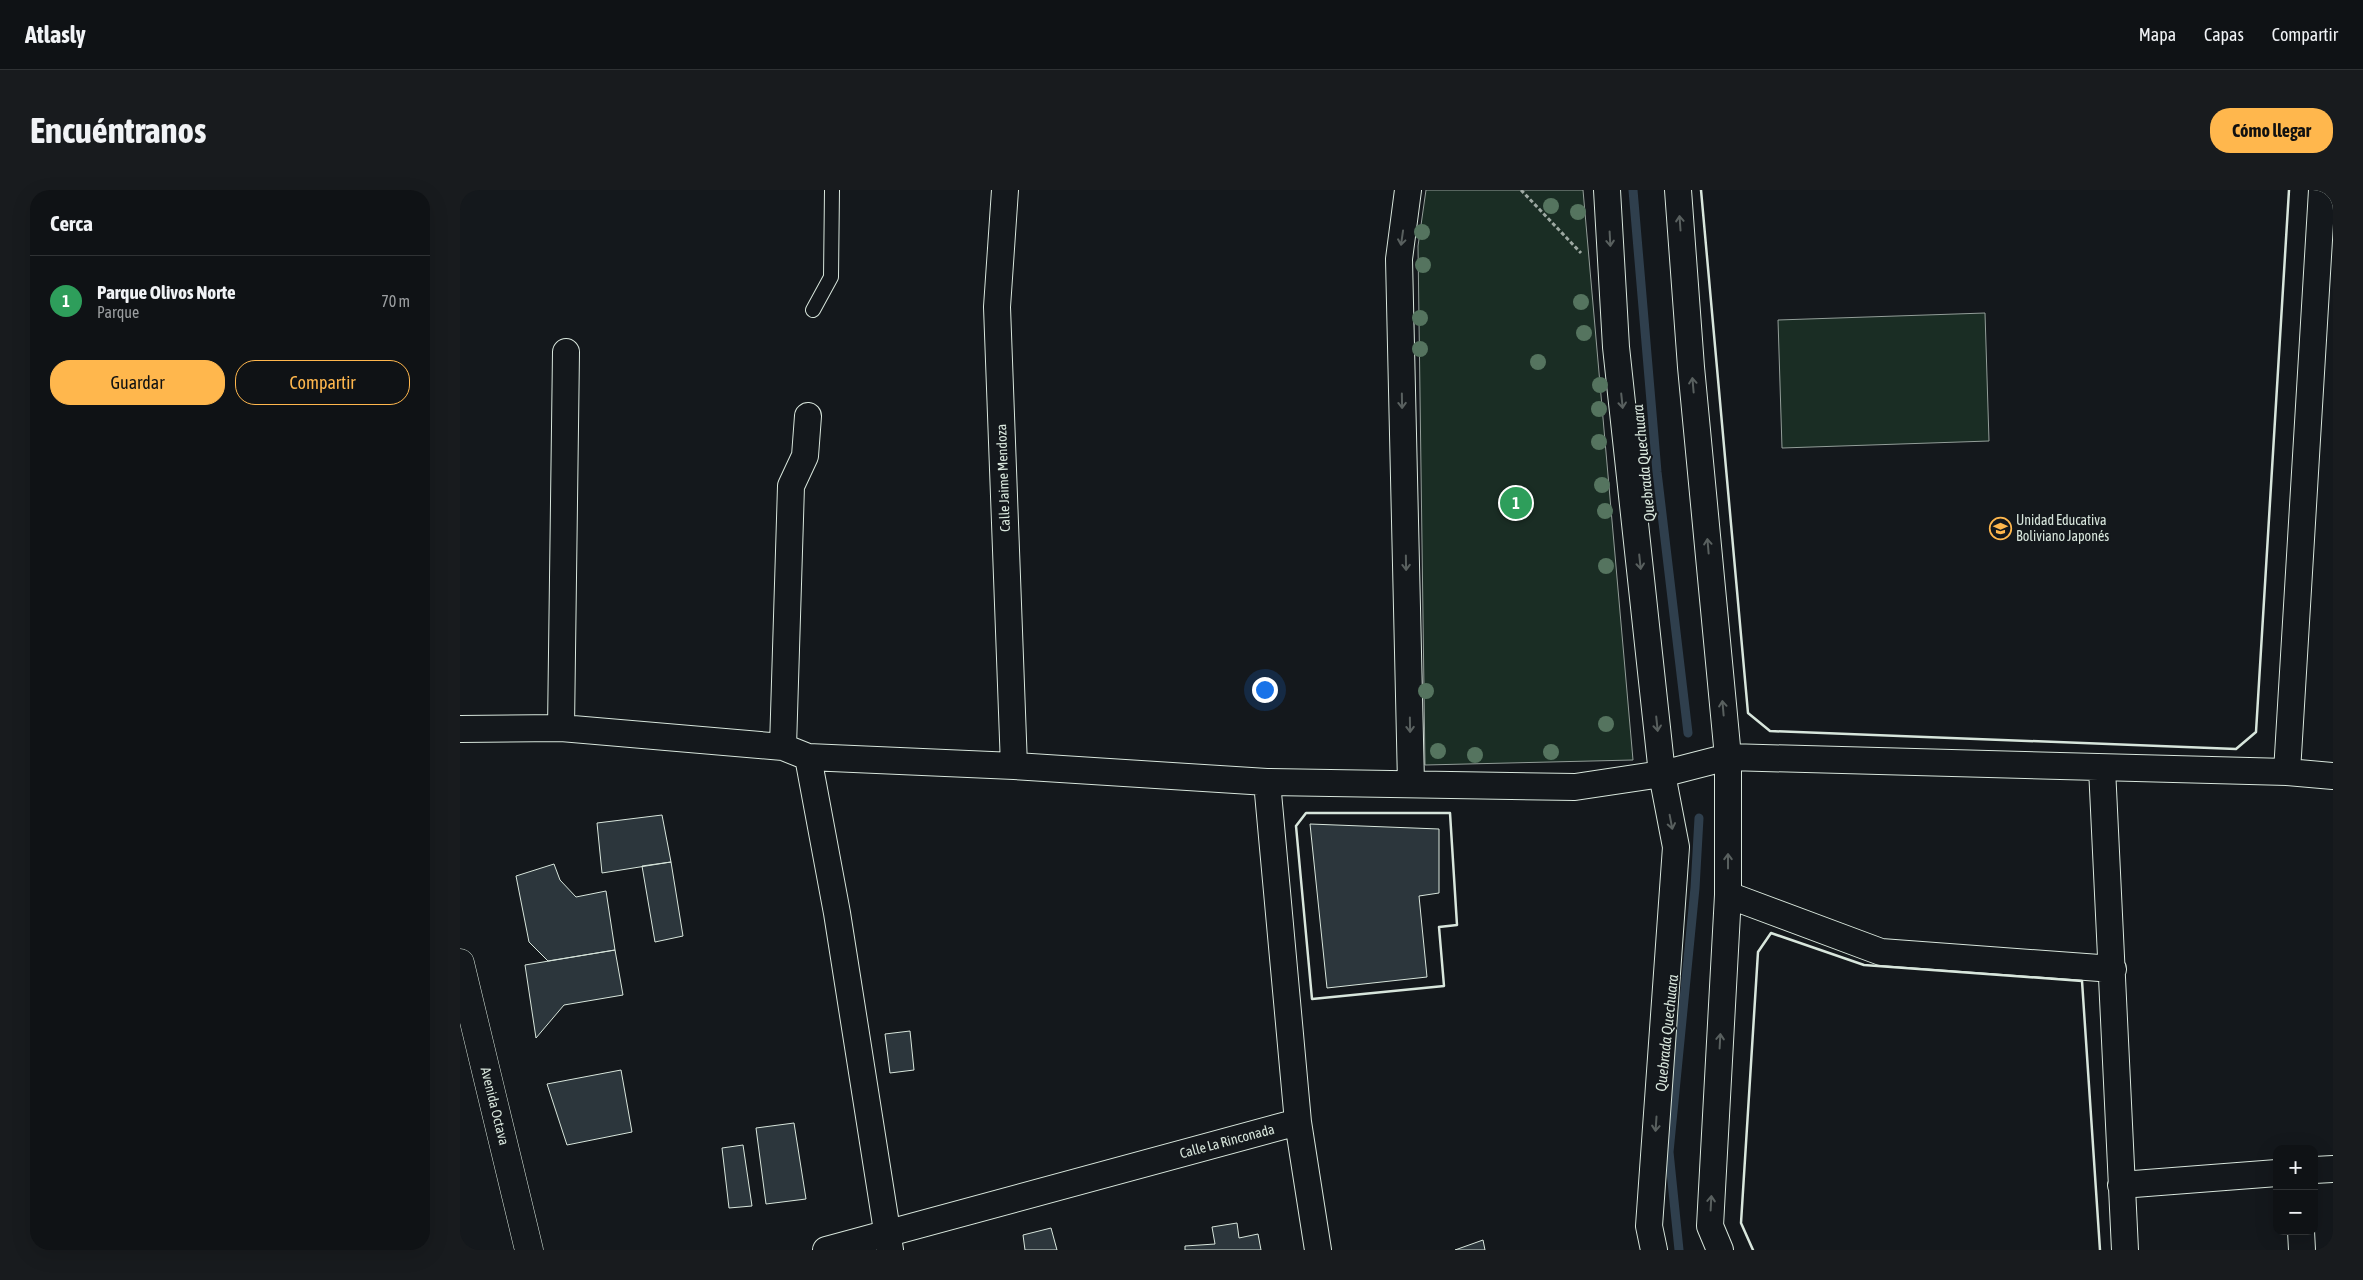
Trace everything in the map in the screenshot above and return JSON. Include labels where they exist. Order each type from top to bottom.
[{"type":"main road","name":"Avenida Octava","points":[[460,963],[529,1250]]},
{"type":"street","name":"Calle Jaime Mendoza","points":[[1005,190],[997,307],[1014,766]]},
{"type":"street","points":[[1408,190],[1399,259],[1411,783]]},
{"type":"street","points":[[1607,190],[1616,348],[1662,774],[1676,847],[1649,1226],[1654,1250]]},
{"type":"street","points":[[1678,190],[1692,367],[1728,757],[1728,895],[1710,1226],[1720,1250]]},
{"type":"street","points":[[2287,772],[2324,294],[2322,190]]},
{"type":"street","points":[[561,728],[566,352]]},
{"type":"street","points":[[783,747],[791,486],[806,456],[808,416]]},
{"type":"street","points":[[460,729],[561,728],[783,747],[808,757],[1014,766],[1267,782],[1411,783],[1575,788],[1662,774],[1728,757],[2287,772],[2333,776]]},
{"type":"street","points":[[808,757],[837,913],[889,1242]]},
{"type":"street","points":[[2102,768],[2125,1250]]},
{"type":"street","points":[[1267,782],[1298,1122],[1318,1250]]},
{"type":"street","points":[[1728,895],[1881,952],[2113,969]]},
{"type":"street","name":"Calle La Rinconada","points":[[826,1250],[889,1242],[1298,1122]]},
{"type":"street","points":[[2318,1170],[2333,1169]]},
{"type":"street","points":[[2121,1185],[2273,1174]]},
{"type":"street","points":[[2301,1235],[2302,1250]]},
{"type":"lane","points":[[813,310],[831,277],[832,190]]},
{"type":"path","points":[[1521,190],[1613,286]]},
{"type":"green space","points":[[1426,190],[1583,190],[1633,760],[1425,765],[1418,246]]},
{"type":"green space","points":[[1985,313],[1989,441],[1782,448],[1778,320]]},
{"type":"building","points":[[662,815],[671,862],[602,873],[597,823]]},
{"type":"building","points":[[1310,824],[1439,829],[1439,893],[1419,896],[1427,977],[1327,988]]},
{"type":"building","points":[[671,862],[683,936],[655,942],[642,866]]},
{"type":"building","points":[[554,864],[560,880],[576,897],[606,891],[615,950],[548,961],[529,942],[516,876]]},
{"type":"building","points":[[615,950],[623,995],[564,1005],[536,1038],[525,965]]},
{"type":"building","points":[[910,1031],[914,1070],[890,1073],[885,1034]]},
{"type":"building","points":[[621,1070],[632,1132],[567,1145],[547,1084]]},
{"type":"building","points":[[794,1123],[806,1199],[766,1204],[756,1128]]},
{"type":"building","points":[[743,1145],[752,1206],[729,1208],[722,1148]]},
{"type":"building","points":[[1237,1223],[1239,1238],[1258,1234],[1261,1250],[1185,1250],[1185,1246],[1215,1244],[1212,1227]]},
{"type":"building","points":[[1051,1228],[1057,1250],[1025,1250],[1023,1235]]},
{"type":"building","points":[[1483,1240],[1485,1250],[1455,1250]]},
{"type":"waterway","name":"Quebrada Quechuara","points":[[1633,190],[1657,472],[1688,733]]},
{"type":"waterway","name":"Quebrada Quechuara","points":[[1679,1250],[1669,1152],[1695,888],[1699,818]]},
{"type":"wall","points":[[1701,190],[1748,713],[1770,731],[2236,749],[2256,732],[2289,190]]},
{"type":"wall","points":[[1306,813],[1450,813],[1457,925],[1439,927],[1444,986],[1312,999],[1296,826],[1306,813]]},
{"type":"wall","points":[[1753,1250],[1741,1223],[1758,952],[1771,933],[1864,965],[2082,981],[2100,1250]]},
{"type":"place","name":"Parque Olivos Norte","points":[[1516,503]]},
{"type":"place","name":"Unidad Educativa Boliviano Japonés","points":[[2000,528]]}]
